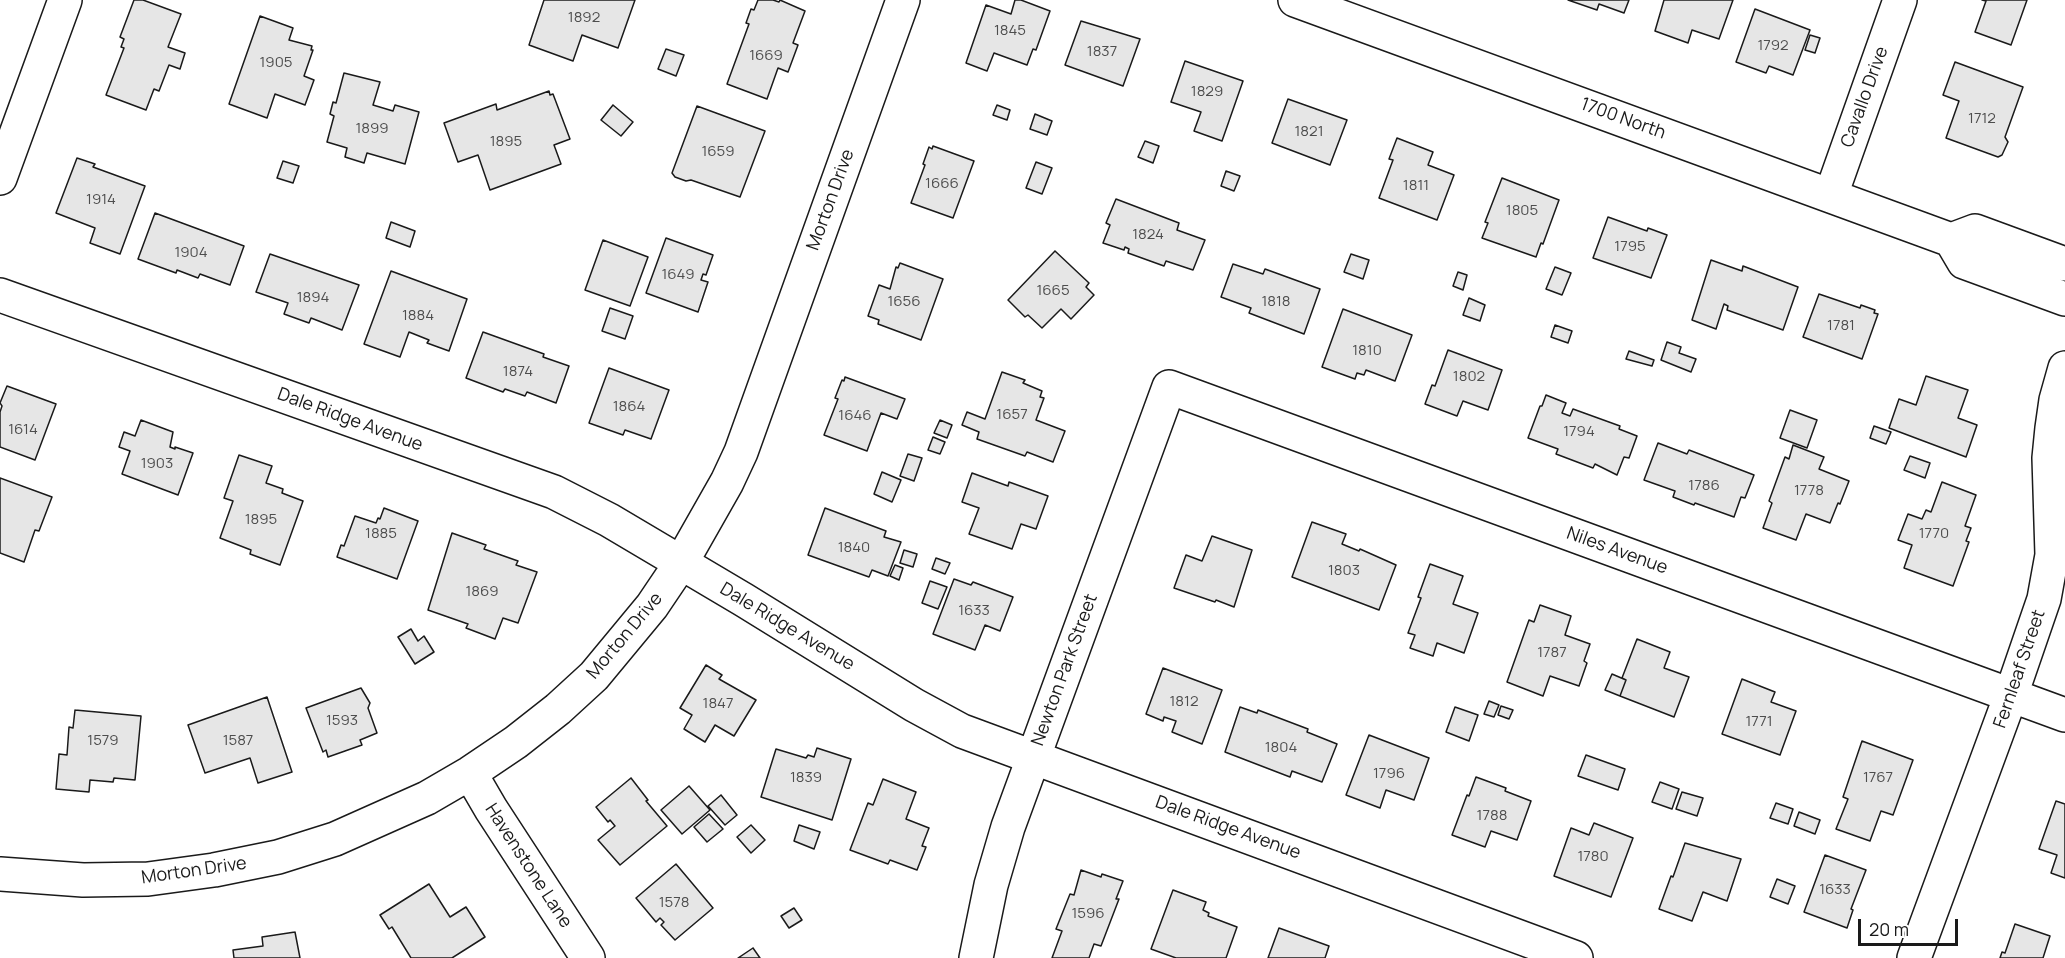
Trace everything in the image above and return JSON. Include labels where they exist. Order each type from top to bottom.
[{"type":"street","points":[[0,178],[65,0]]},
{"type":"street","name":"Morton Drive","points":[[0,874],[82,880],[148,879],[214,870],[278,857],[335,839],[427,798],[470,773],[516,742],[558,709],[594,675],[652,606],[681,564],[713,510],[741,452],[903,0]]},
{"type":"street","name":"1700 North","points":[[1295,0],[1951,240]]},
{"type":"street","name":"Cavallo Drive","points":[[1831,195],[1900,0]]},
{"type":"street","points":[[2065,264],[1975,231],[1951,240],[1964,262],[2065,299]]},
{"type":"street","name":"Dale Ridge Avenue","points":[[0,295],[554,492],[609,520],[939,719],[989,742],[1111,785],[1555,954]]},
{"type":"street","name":"Fernleaf Street","points":[[1914,958],[2011,695],[2042,608],[2050,578],[2052,555],[2050,448],[2056,400],[2065,368]]},
{"type":"street","name":"Niles Avenue","points":[[1169,387],[2065,715]]},
{"type":"street","name":"Newton Park Street","points":[[976,958],[998,858],[1032,758],[1169,387]]},
{"type":"street","name":"Havenstone Lane","points":[[470,773],[588,958]]},
{"type":"building","points":[[134,0],[143,0],[181,14],[168,47],[185,53],[180,69],[169,65],[159,91],[154,89],[146,110],[106,95],[124,48],[121,47],[124,39],[120,37]]},
{"type":"building","points":[[544,0],[635,0],[618,48],[582,35],[573,61],[529,45]]},
{"type":"building","points":[[758,0],[779,2],[780,0],[805,11],[793,43],[798,45],[788,72],[778,68],[767,99],[727,84],[749,24],[746,23],[751,9],[754,10]]},
{"type":"building","points":[[1015,0],[1050,11],[1036,50],[1033,49],[1027,65],[994,53],[987,71],[966,63],[986,5],[1011,14]]},
{"type":"building","points":[[1568,0],[1629,0],[1624,13],[1599,4],[1597,10]]},
{"type":"building","points":[[1664,0],[1733,0],[1719,39],[1692,30],[1688,43],[1655,31]]},
{"type":"building","points":[[1982,0],[2027,0],[2011,45],[1975,32],[1986,1]]},
{"type":"building","points":[[1755,9],[1810,30],[1793,75],[1769,66],[1766,73],[1736,62]]},
{"type":"building","points":[[260,16],[293,28],[289,40],[312,46],[311,50],[313,50],[304,76],[314,80],[305,105],[275,94],[267,118],[229,104]]},
{"type":"building","points":[[1081,21],[1140,39],[1123,86],[1065,65]]},
{"type":"building","points":[[1810,35],[1820,38],[1815,53],[1805,50]]},
{"type":"building","points":[[666,49],[684,55],[676,76],[658,69]]},
{"type":"building","points":[[1185,61],[1243,81],[1222,141],[1194,131],[1201,112],[1171,102]]},
{"type":"building","points":[[1955,62],[2023,87],[2005,137],[2008,142],[2002,155],[1998,157],[1946,138],[1959,101],[1943,95]]},
{"type":"building","points":[[344,73],[380,82],[373,105],[393,111],[395,105],[419,112],[405,164],[367,153],[364,163],[345,157],[347,148],[327,142],[334,116],[330,114],[333,102],[336,103]]},
{"type":"building","points":[[549,91],[550,95],[553,94],[570,139],[554,145],[561,164],[490,190],[478,155],[458,162],[444,123],[496,104],[497,110]]},
{"type":"building","points":[[1288,99],[1347,120],[1330,165],[1272,143]]},
{"type":"building","points":[[613,105],[633,122],[621,136],[601,120]]},
{"type":"building","points":[[997,105],[1010,110],[1007,120],[993,115]]},
{"type":"building","points":[[697,106],[765,131],[740,197],[691,180],[686,181],[675,177],[672,173]]},
{"type":"building","points":[[1035,114],[1052,121],[1047,135],[1030,129]]},
{"type":"building","points":[[1397,138],[1433,152],[1428,165],[1454,175],[1437,220],[1379,198],[1393,160],[1389,159]]},
{"type":"building","points":[[1145,141],[1159,146],[1153,163],[1138,157]]},
{"type":"building","points":[[933,146],[974,161],[953,218],[911,203],[929,147],[932,149]]},
{"type":"building","points":[[77,158],[95,164],[93,167],[145,186],[120,254],[90,243],[95,228],[56,213]]},
{"type":"building","points":[[283,161],[299,166],[293,183],[277,178]]},
{"type":"building","points":[[1036,162],[1052,168],[1042,194],[1026,188]]},
{"type":"building","points":[[1226,171],[1240,176],[1234,191],[1221,186]]},
{"type":"building","points":[[1502,178],[1559,200],[1536,257],[1482,238],[1488,223],[1485,222]]},
{"type":"building","points":[[1116,199],[1179,223],[1177,230],[1205,240],[1193,270],[1166,261],[1164,266],[1128,253],[1129,249],[1125,247],[1124,250],[1103,243],[1110,225],[1106,223]]},
{"type":"building","points":[[155,213],[244,246],[230,285],[200,274],[198,278],[177,270],[176,273],[138,259]]},
{"type":"building","points":[[1608,217],[1647,231],[1648,228],[1667,235],[1651,278],[1593,258]]},
{"type":"building","points":[[391,222],[415,231],[410,247],[386,238]]},
{"type":"building","points":[[666,238],[713,255],[706,275],[703,274],[701,280],[708,282],[698,312],[646,293]]},
{"type":"building","points":[[603,240],[648,257],[630,306],[585,290]]},
{"type":"building","points":[[1055,251],[1089,283],[1086,287],[1094,295],[1071,319],[1061,309],[1042,328],[1028,315],[1025,317],[1008,300]]},
{"type":"building","points":[[270,254],[359,285],[342,330],[311,318],[309,323],[284,314],[288,303],[256,292]]},
{"type":"building","points":[[1351,254],[1369,260],[1363,279],[1344,272]]},
{"type":"building","points":[[1711,260],[1742,271],[1743,266],[1798,287],[1783,330],[1727,310],[1728,306],[1724,304],[1716,329],[1692,320]]},
{"type":"building","points":[[900,263],[943,279],[921,340],[878,324],[879,320],[868,316],[879,285],[890,289],[896,267],[898,268]]},
{"type":"building","points":[[1233,264],[1263,274],[1265,269],[1320,289],[1304,334],[1249,313],[1251,308],[1221,297]]},
{"type":"building","points":[[1555,267],[1571,273],[1562,295],[1546,289]]},
{"type":"building","points":[[391,271],[467,299],[449,351],[427,343],[429,340],[409,332],[400,357],[364,344]]},
{"type":"building","points":[[1458,272],[1467,275],[1463,290],[1453,286]]},
{"type":"building","points":[[1819,294],[1860,308],[1861,305],[1875,310],[1874,313],[1878,314],[1862,359],[1803,337]]},
{"type":"building","points":[[1469,298],[1485,305],[1480,321],[1463,315]]},
{"type":"building","points":[[610,308],[633,316],[625,339],[602,331]]},
{"type":"building","points":[[1343,309],[1412,335],[1395,381],[1366,370],[1364,375],[1357,373],[1355,379],[1322,367]]},
{"type":"building","points":[[1555,325],[1572,331],[1568,343],[1551,337]]},
{"type":"building","points":[[483,332],[544,354],[543,357],[569,366],[556,403],[527,392],[525,396],[505,389],[503,392],[466,378]]},
{"type":"building","points":[[1667,342],[1681,347],[1679,353],[1696,359],[1691,372],[1661,360]]},
{"type":"building","points":[[1448,350],[1502,370],[1488,410],[1463,401],[1457,416],[1425,404],[1432,385],[1435,386]]},
{"type":"building","points":[[1629,351],[1654,360],[1652,366],[1626,359]]},
{"type":"building","points":[[609,368],[669,390],[651,439],[625,430],[623,435],[589,423]]},
{"type":"building","points":[[1002,372],[1025,380],[1023,383],[1042,391],[1040,397],[1044,398],[1036,420],[1065,431],[1053,462],[1027,452],[1025,456],[977,439],[979,432],[962,425],[967,412],[985,419]]},
{"type":"building","points":[[1926,376],[1968,390],[1958,418],[1977,425],[1966,457],[1889,428],[1899,399],[1916,405]]},
{"type":"building","points":[[845,377],[905,399],[897,419],[881,413],[867,451],[824,435],[838,399],[835,398]]},
{"type":"building","points":[[7,386],[56,404],[35,460],[0,447],[2,406],[0,403]]},
{"type":"building","points":[[1546,395],[1566,403],[1562,413],[1570,416],[1573,409],[1620,426],[1619,429],[1637,436],[1629,458],[1624,457],[1617,475],[1595,464],[1593,468],[1556,454],[1558,449],[1528,438]]},
{"type":"building","points":[[1790,410],[1817,420],[1807,448],[1780,438]]},
{"type":"building","points":[[141,420],[173,432],[170,447],[193,453],[178,495],[122,474],[130,451],[119,447],[124,432],[135,436]]},
{"type":"building","points":[[940,420],[952,425],[947,438],[934,433]]},
{"type":"building","points":[[1874,426],[1891,432],[1886,444],[1870,438]]},
{"type":"building","points":[[933,437],[945,442],[940,454],[928,450]]},
{"type":"building","points":[[1658,443],[1687,454],[1689,450],[1754,475],[1745,498],[1741,497],[1734,517],[1673,497],[1675,491],[1644,480]]},
{"type":"building","points":[[1793,445],[1824,457],[1819,469],[1849,481],[1830,523],[1806,514],[1796,540],[1763,528],[1772,503],[1769,501],[1785,457],[1789,459]]},
{"type":"building","points":[[908,454],[922,458],[914,481],[900,476]]},
{"type":"building","points":[[239,455],[272,466],[266,483],[283,489],[282,493],[303,501],[280,565],[250,554],[251,550],[220,538],[233,501],[224,498]]},
{"type":"building","points":[[1910,456],[1930,463],[1925,478],[1904,470]]},
{"type":"building","points":[[882,472],[901,480],[892,502],[874,494]]},
{"type":"building","points":[[972,473],[1008,486],[1009,482],[1048,496],[1036,529],[1021,524],[1012,549],[969,534],[979,508],[962,502]]},
{"type":"building","points":[[0,478],[52,497],[39,531],[35,530],[24,562],[0,553]]},
{"type":"building","points":[[1942,482],[1976,495],[1965,526],[1971,528],[1966,541],[1969,542],[1953,586],[1904,568],[1912,545],[1898,540],[1908,514],[1922,519],[1926,510],[1931,512]]},
{"type":"building","points":[[384,508],[418,521],[397,579],[337,557],[341,545],[344,546],[355,516],[376,523]]},
{"type":"building","points":[[825,508],[886,531],[884,537],[901,542],[888,576],[872,570],[869,577],[808,555]]},
{"type":"building","points":[[1312,522],[1346,534],[1342,544],[1359,551],[1360,549],[1396,565],[1379,610],[1292,577]]},
{"type":"building","points":[[452,533],[486,545],[484,549],[518,561],[516,565],[537,572],[518,623],[503,618],[495,639],[466,628],[468,624],[428,610]]},
{"type":"building","points":[[1212,536],[1252,550],[1234,607],[1174,588],[1186,555],[1202,561]]},
{"type":"building","points":[[904,550],[917,554],[913,567],[900,563]]},
{"type":"building","points":[[936,558],[950,563],[945,574],[932,569]]},
{"type":"building","points":[[1430,564],[1463,576],[1453,604],[1478,613],[1464,653],[1437,643],[1433,656],[1410,648],[1415,635],[1408,633]]},
{"type":"building","points":[[895,565],[903,568],[899,580],[890,576]]},
{"type":"building","points":[[954,579],[971,585],[973,582],[1013,597],[1000,631],[985,625],[975,650],[933,634]]},
{"type":"building","points":[[930,581],[947,587],[938,609],[922,603]]},
{"type":"building","points":[[1540,605],[1571,616],[1565,635],[1590,644],[1584,661],[1587,663],[1579,686],[1550,676],[1543,696],[1507,682],[1529,620],[1534,622]]},
{"type":"building","points":[[411,629],[418,641],[424,636],[434,652],[415,664],[398,637]]},
{"type":"building","points":[[1637,639],[1670,652],[1664,668],[1689,677],[1674,717],[1620,696],[1626,680],[1622,678]]},
{"type":"building","points":[[706,665],[722,675],[719,679],[756,700],[734,736],[715,725],[705,742],[684,729],[692,715],[680,708]]},
{"type":"building","points":[[1163,668],[1222,690],[1202,744],[1172,732],[1176,721],[1164,717],[1163,721],[1146,714]]},
{"type":"building","points":[[1612,674],[1626,680],[1620,696],[1605,690]]},
{"type":"building","points":[[1742,679],[1775,692],[1771,702],[1796,711],[1780,755],[1722,734]]},
{"type":"building","points":[[361,688],[370,703],[368,708],[377,733],[360,740],[362,745],[328,757],[326,750],[323,752],[306,708]]},
{"type":"building","points":[[267,697],[292,772],[258,783],[250,758],[205,773],[188,725]]},
{"type":"building","points":[[1489,701],[1499,705],[1494,717],[1484,714]]},
{"type":"building","points":[[1501,706],[1513,710],[1509,719],[1498,715]]},
{"type":"building","points":[[1240,707],[1257,713],[1258,710],[1308,729],[1307,732],[1337,744],[1322,782],[1292,771],[1290,777],[1225,752]]},
{"type":"building","points":[[1455,707],[1478,715],[1469,741],[1446,732]]},
{"type":"building","points":[[75,710],[141,716],[135,780],[114,778],[113,782],[90,780],[89,792],[56,789],[59,754],[67,755],[69,727],[73,728]]},
{"type":"building","points":[[1369,735],[1429,758],[1414,800],[1386,790],[1380,808],[1346,795]]},
{"type":"building","points":[[1862,741],[1913,760],[1893,815],[1881,811],[1870,841],[1836,829],[1848,799],[1843,797]]},
{"type":"building","points":[[817,748],[851,759],[832,820],[761,797],[776,749],[806,758],[808,755],[814,757]]},
{"type":"building","points":[[1586,755],[1625,769],[1618,790],[1578,776]]},
{"type":"building","points":[[1476,777],[1506,788],[1505,791],[1531,801],[1517,840],[1491,831],[1485,847],[1452,835]]},
{"type":"building","points":[[631,778],[667,826],[620,865],[598,840],[615,826],[610,820],[608,822],[596,807]]},
{"type":"building","points":[[883,779],[916,792],[906,819],[929,828],[922,846],[926,847],[917,870],[890,860],[888,864],[850,850],[868,803],[873,805]]},
{"type":"building","points":[[1660,782],[1679,789],[1672,809],[1652,802]]},
{"type":"building","points":[[689,786],[710,810],[682,834],[661,810]]},
{"type":"building","points":[[1682,792],[1703,798],[1697,816],[1676,809]]},
{"type":"building","points":[[721,795],[737,815],[725,825],[708,806]]},
{"type":"building","points":[[2056,801],[2065,804],[2065,878],[2051,873],[2057,855],[2039,849]]},
{"type":"building","points":[[1776,803],[1793,809],[1788,824],[1770,818]]},
{"type":"building","points":[[1799,812],[1820,820],[1815,834],[1794,826]]},
{"type":"building","points":[[709,814],[723,829],[707,842],[694,827]]},
{"type":"building","points":[[1594,823],[1633,838],[1611,897],[1554,876],[1571,828],[1589,835]]},
{"type":"building","points":[[751,825],[765,840],[751,853],[737,837]]},
{"type":"building","points":[[799,825],[820,832],[814,849],[794,841]]},
{"type":"building","points":[[1685,843],[1741,859],[1727,901],[1703,892],[1692,921],[1659,909]]},
{"type":"building","points":[[1825,855],[1866,870],[1851,909],[1853,910],[1847,928],[1804,912]]},
{"type":"building","points":[[676,864],[713,908],[675,940],[661,925],[664,922],[660,918],[656,922],[636,898]]},
{"type":"building","points":[[1081,870],[1123,881],[1116,899],[1119,899],[1101,946],[1094,944],[1089,958],[1052,958],[1062,931],[1056,929],[1070,894],[1074,895]]},
{"type":"building","points":[[1777,879],[1795,886],[1788,904],[1770,897]]},
{"type":"building","points":[[429,884],[450,917],[466,907],[485,937],[452,958],[411,958],[392,927],[389,929],[380,915]]},
{"type":"building","points":[[1173,890],[1206,902],[1203,910],[1209,913],[1208,916],[1237,927],[1226,958],[1176,958],[1151,949]]},
{"type":"building","points":[[794,908],[802,920],[789,928],[781,916]]},
{"type":"building","points":[[2015,924],[2050,936],[2043,958],[2000,958],[2002,952],[2005,953]]},
{"type":"building","points":[[1279,928],[1329,946],[1325,958],[1268,958]]},
{"type":"building","points":[[295,932],[300,958],[234,958],[233,950],[263,946],[262,937]]},
{"type":"building","points":[[753,948],[760,958],[738,958]]}]
